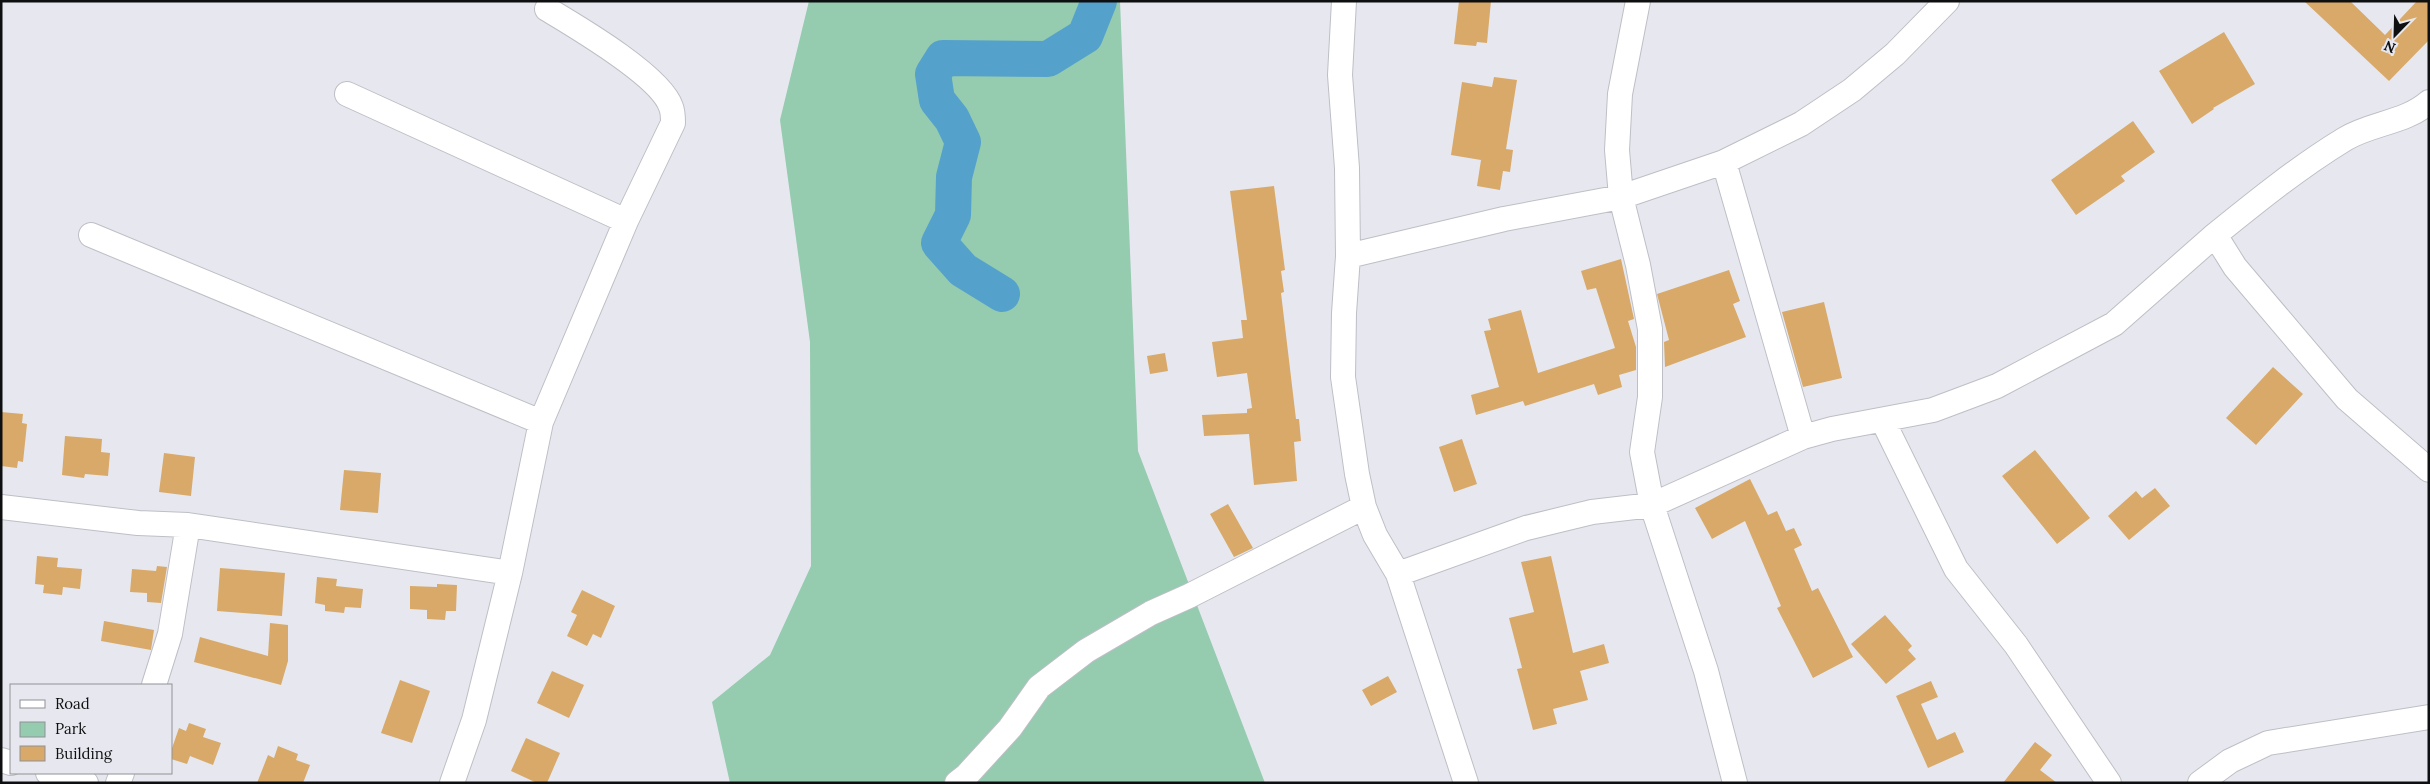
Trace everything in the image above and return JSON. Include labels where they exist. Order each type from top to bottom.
[{"type":"street","points":[[1344,1],[1340,75],[1348,168],[1348,256],[1344,313],[1343,376],[1364,507],[1375,535],[1398,574],[1466,783]]},
{"type":"street","points":[[1638,1],[1620,94],[1616,150],[1621,197],[1638,265],[1650,330],[1650,397],[1642,452],[1652,505],[1706,671],[1735,783]]},
{"type":"street","points":[[1348,256],[1504,219],[1621,197],[1724,162],[1801,124],[1852,90],[1895,54],[1947,1]]},
{"type":"street","points":[[452,783],[474,720],[510,573],[541,422],[626,221],[673,123],[671,107],[658,87],[602,42],[547,9]]},
{"type":"street","points":[[347,94],[626,221]]},
{"type":"street","points":[[1398,574],[1526,528],[1592,512],[1652,505],[1803,437],[1832,429],[1883,421],[1933,410],[1997,386],[2114,324],[2215,235],[2255,203],[2346,138],[2375,125],[2398,120],[2429,102]]},
{"type":"street","points":[[1724,162],[1803,437]]},
{"type":"street","points":[[91,235],[541,422]]},
{"type":"street","points":[[2215,235],[2235,266],[2347,399],[2429,470]]},
{"type":"street","points":[[1883,421],[1956,569],[2016,645],[2109,783]]},
{"type":"street","points":[[1,507],[138,523],[188,525],[510,573]]},
{"type":"street","points":[[957,783],[966,776],[1010,728],[1039,687],[1086,651],[1151,613],[1189,596],[1364,507]]},
{"type":"street","points":[[154,684],[170,634],[188,525]]},
{"type":"street","points":[[2200,783],[2230,761],[2268,743],[2429,717]]},
{"type":"street","points":[[52,774],[86,783]]},
{"type":"green space","points":[[809,1],[1120,1],[1138,451],[1265,783],[730,783],[712,702],[770,655],[811,566],[810,342],[780,120]]},
{"type":"building","points":[[1459,1],[1491,1],[1487,43],[1477,42],[1476,46],[1454,44]]},
{"type":"building","points":[[2304,1],[2350,1],[2385,35],[2417,1],[2429,1],[2429,40],[2389,81]]},
{"type":"building","points":[[2224,32],[2255,84],[2213,108],[2192,124],[2159,71]]},
{"type":"building","points":[[1494,77],[1517,80],[1506,149],[1513,150],[1510,172],[1503,171],[1500,190],[1477,186],[1481,160],[1451,155],[1462,82],[1492,87]]},
{"type":"building","points":[[2133,121],[2155,152],[2121,176],[2125,181],[2076,215],[2051,180]]},
{"type":"building","points":[[1274,186],[1285,270],[1281,271],[1284,292],[1281,293],[1296,419],[1299,419],[1301,441],[1294,442],[1297,481],[1254,485],[1249,434],[1204,436],[1202,415],[1247,413],[1247,409],[1252,408],[1247,373],[1217,377],[1212,342],[1243,338],[1241,320],[1247,320],[1230,191]]},
{"type":"building","points":[[1621,259],[1634,319],[1628,321],[1636,347],[1636,370],[1619,375],[1622,387],[1598,395],[1594,384],[1525,406],[1523,401],[1476,415],[1471,395],[1499,387],[1484,331],[1491,330],[1488,319],[1521,310],[1538,373],[1615,348],[1596,288],[1587,290],[1581,271]]},
{"type":"building","points":[[1729,270],[1740,301],[1733,304],[1746,337],[1665,367],[1664,342],[1669,340],[1657,294]]},
{"type":"building","points":[[1824,302],[1842,378],[1803,387],[1782,312]]},
{"type":"building","points":[[1165,353],[1168,371],[1150,374],[1147,356]]},
{"type":"building","points":[[2273,367],[2303,394],[2256,445],[2226,418]]},
{"type":"building","points":[[1,412],[23,414],[22,423],[27,424],[23,462],[18,461],[17,468],[1,466]]},
{"type":"building","points":[[65,436],[102,439],[101,452],[110,453],[108,476],[85,474],[84,478],[62,475]]},
{"type":"building","points":[[1462,439],[1477,484],[1454,492],[1439,447]]},
{"type":"building","points":[[2035,450],[2090,518],[2057,544],[2002,476]]},
{"type":"building","points":[[164,453],[195,457],[191,496],[159,492]]},
{"type":"building","points":[[344,470],[381,473],[378,513],[340,510]]},
{"type":"building","points":[[1750,479],[1768,515],[1777,511],[1786,531],[1794,528],[1802,545],[1794,549],[1812,591],[1818,588],[1853,657],[1813,678],[1777,608],[1781,606],[1745,521],[1712,539],[1695,508]]},
{"type":"building","points":[[2155,488],[2170,506],[2129,540],[2108,516],[2136,491],[2142,498]]},
{"type":"building","points":[[1228,504],[1253,548],[1234,557],[1210,514]]},
{"type":"building","points":[[37,556],[58,558],[57,567],[82,569],[80,589],[63,587],[62,595],[43,593],[44,585],[35,584]]},
{"type":"building","points":[[1551,556],[1573,653],[1604,644],[1609,663],[1580,671],[1588,700],[1553,709],[1557,724],[1533,730],[1517,669],[1522,668],[1509,618],[1534,612],[1521,562]]},
{"type":"building","points":[[157,566],[167,567],[161,603],[147,602],[147,593],[130,592],[132,569],[156,571]]},
{"type":"building","points":[[220,568],[285,573],[282,616],[217,611]]},
{"type":"building","points":[[317,577],[337,579],[336,586],[363,589],[361,608],[345,607],[344,613],[325,611],[325,605],[315,603]]},
{"type":"building","points":[[437,584],[457,585],[456,611],[446,611],[445,620],[427,619],[427,610],[410,609],[410,586],[437,587]]},
{"type":"building","points":[[582,590],[615,606],[601,638],[593,634],[587,646],[567,636],[577,615],[571,612]]},
{"type":"building","points":[[1885,615],[1912,646],[1908,650],[1916,659],[1886,684],[1851,644]]},
{"type":"building","points":[[104,621],[154,630],[151,650],[101,641]]},
{"type":"building","points":[[270,623],[288,625],[288,661],[281,685],[194,662],[200,637],[268,656]]},
{"type":"building","points":[[552,671],[584,685],[569,718],[537,703]]},
{"type":"building","points":[[1388,676],[1397,692],[1371,706],[1362,690]]},
{"type":"building","points":[[400,680],[430,691],[412,743],[381,733]]},
{"type":"building","points":[[1931,681],[1938,697],[1921,704],[1937,740],[1955,732],[1964,752],[1928,768],[1896,696]]},
{"type":"building","points":[[189,723],[206,729],[203,737],[221,743],[213,765],[190,756],[187,764],[172,759],[172,748],[179,728],[186,731]]},
{"type":"building","points":[[526,738],[560,753],[547,783],[537,783],[511,771]]},
{"type":"building","points":[[2035,742],[2052,755],[2040,770],[2057,783],[2003,783]]},
{"type":"building","points":[[278,746],[298,754],[296,760],[310,765],[303,783],[257,783],[268,755],[274,758]]},
{"type":"waterway","points":[[1002,294],[963,270],[939,243],[953,215],[954,177],[963,142],[952,119],[937,100],[933,74],[943,58],[1048,59],[1085,36],[1099,1]]}]
